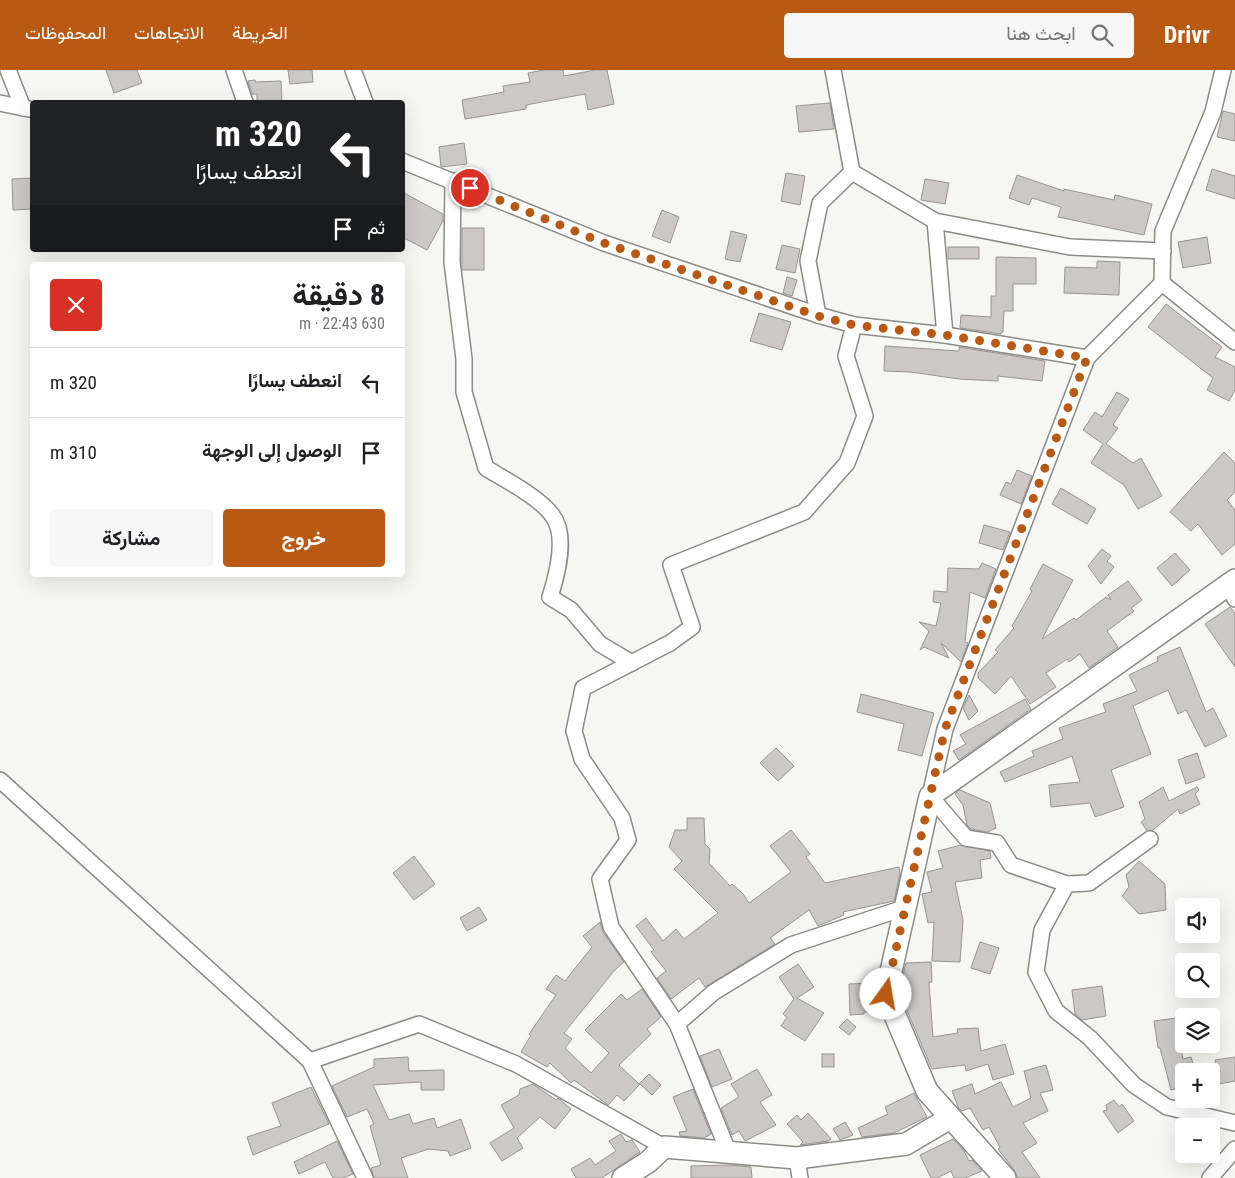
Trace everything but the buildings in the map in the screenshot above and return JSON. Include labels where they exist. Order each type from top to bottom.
[{"type":"street","points":[[8,70],[28,109]]},
{"type":"street","points":[[234,70],[244,100]]},
{"type":"street","points":[[353,70],[363,100]]},
{"type":"street","points":[[833,70],[852,172],[934,221],[1070,247],[1163,251]]},
{"type":"street","points":[[1005,1178],[927,1091],[886,994],[907,907],[945,729],[1087,358],[1162,283],[1163,231],[1214,112],[1223,70]]},
{"type":"street","points":[[0,103],[28,109]]},
{"type":"street","points":[[405,162],[604,243],[818,316],[854,325],[945,335],[1087,358]]},
{"type":"street","points":[[818,316],[808,261],[820,203],[852,172]]},
{"type":"street","points":[[453,181],[452,262],[464,359],[464,392],[486,468],[522,490],[552,514],[559,530],[559,568],[550,597],[571,610],[600,644],[632,663]]},
{"type":"street","points":[[934,221],[945,335]]},
{"type":"street","points":[[1162,283],[1235,342]]},
{"type":"street","points":[[728,1151],[677,1024],[611,927],[600,878],[628,840],[622,818],[582,759],[574,731],[583,688],[670,643],[692,627],[671,565],[804,512],[847,463],[865,416],[846,356],[854,325]]},
{"type":"street","points":[[930,796],[1233,588]]},
{"type":"street","points":[[0,780],[310,1061],[365,1178]]},
{"type":"street","points":[[930,796],[966,838],[996,843],[1011,865],[1067,884],[1089,883],[1150,839]]},
{"type":"street","points":[[1067,884],[1042,930],[1036,972],[1056,1011],[1090,1038],[1134,1085],[1167,1107],[1235,1123]]},
{"type":"street","points":[[677,1024],[714,992],[791,945],[907,907]]},
{"type":"street","points":[[310,1061],[419,1024],[516,1064],[664,1147],[728,1151],[799,1168],[906,1144],[950,1118]]},
{"type":"street","points":[[623,1178],[648,1162],[664,1147]]},
{"type":"street","points":[[1210,1178],[1235,1149]]},
{"type":"route","points":[[470,188],[604,243],[818,316],[854,325],[945,335],[1087,358],[945,729],[907,907],[886,994]]}]
